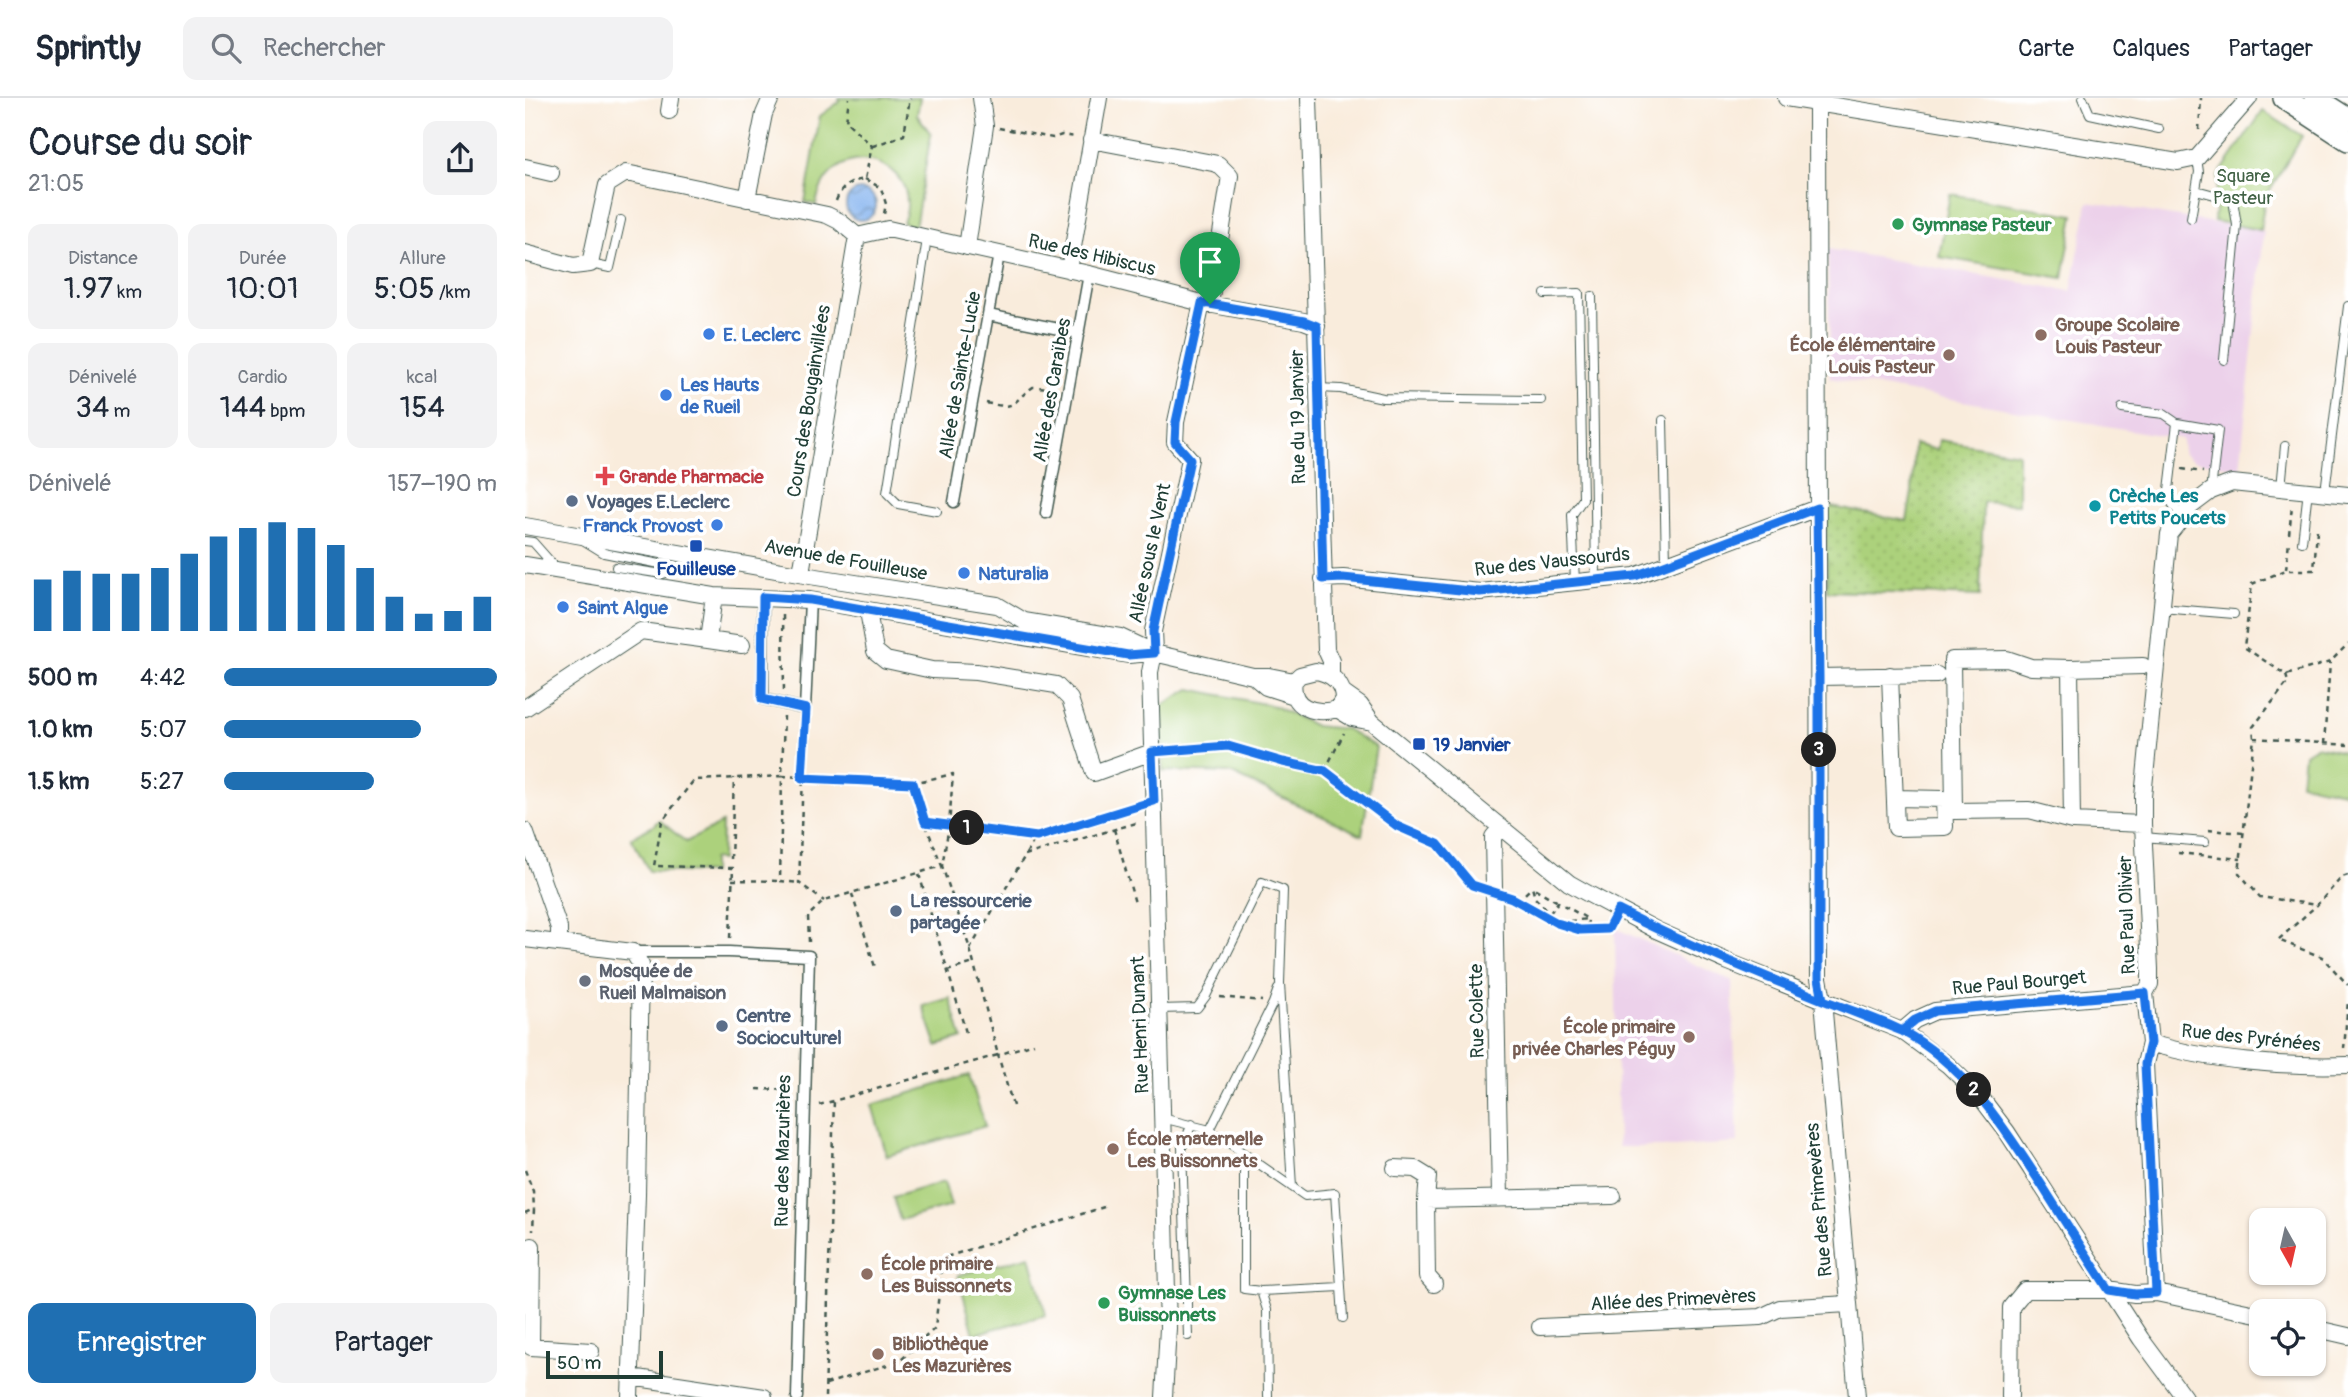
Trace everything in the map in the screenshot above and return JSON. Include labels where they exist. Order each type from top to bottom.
[{"type":"main road","points":[[2284,98],[2341,125]]},
{"type":"main road","points":[[2315,98],[2341,125]]},
{"type":"street","points":[[747,199],[764,114],[771,98]]},
{"type":"street","points":[[967,247],[985,125],[981,98]]},
{"type":"street","points":[[1069,270],[1099,98]]},
{"type":"street","name":"Rue du 19 Janvier","points":[[1309,98],[1323,579],[1326,650],[1331,661],[1324,673]]},
{"type":"street","points":[[1786,98],[2178,162],[2202,153],[2249,98]]},
{"type":"street","name":"Rue des Primevères","points":[[1817,104],[1819,978],[1857,1397]]},
{"type":"street","points":[[1091,139],[1218,164],[1230,176],[1206,304]]},
{"type":"street","points":[[525,167],[551,173]]},
{"type":"street","points":[[525,253],[573,265],[590,264],[607,185],[626,173],[827,215],[839,220],[857,236]]},
{"type":"street","name":"Rue des Hibiscus","points":[[857,236],[888,229],[1089,274],[1206,304],[1304,321],[1317,326]]},
{"type":"street","name":"Cours des Bougainvillées","points":[[801,573],[857,236]]},
{"type":"street","name":"Allée de Sainte-Lucie","points":[[954,502],[999,254]]},
{"type":"street","name":"Allée des Caraïbes","points":[[1046,513],[1089,274]]},
{"type":"street","name":"Allée sous le Vent","points":[[1154,653],[1153,631],[1190,459],[1175,442],[1176,422],[1206,304]]},
{"type":"street","points":[[988,315],[1079,333]]},
{"type":"street","points":[[2181,516],[2211,491],[2232,483],[2348,495]]},
{"type":"street","name":"Rue des Vaussourds","points":[[1323,579],[1343,578],[1480,592],[1635,576],[1817,508]]},
{"type":"street","name":"Rue Paul Olivier","points":[[2156,1293],[2145,1064],[2150,1043],[2145,993],[2150,984],[2150,969],[2143,837],[2148,743],[2169,534],[2181,516]]},
{"type":"street","name":"Avenue de Fouilleuse","points":[[525,526],[997,605],[1024,621],[1120,637],[1154,653],[1253,676],[1266,687],[1294,689]]},
{"type":"street","name":"Avenue de Fouilleuse","points":[[525,565],[714,596],[810,600],[1128,655],[1154,653]]},
{"type":"street","points":[[708,640],[714,596]]},
{"type":"street","points":[[763,597],[762,699],[806,709],[810,600]]},
{"type":"street","points":[[868,611],[875,651],[886,660],[932,670],[975,672],[1056,685],[1070,699],[1094,773],[1152,752]]},
{"type":"street","points":[[525,708],[641,631],[742,645]]},
{"type":"street","name":"Rue Henri Dunant","points":[[1154,653],[1150,672],[1168,1328],[1164,1397]]},
{"type":"street","points":[[2143,666],[2031,667],[2007,659],[1952,660],[1954,811],[2029,810],[2143,837]]},
{"type":"street","points":[[2070,668],[2072,821]]},
{"type":"street","points":[[1343,693],[1341,705],[1337,709],[1322,713],[1311,711],[1298,702],[1294,689],[1300,675],[1324,673],[1343,693],[1360,705],[1372,722],[1569,883],[1618,910],[1726,961],[1902,1031],[1948,1065],[1979,1095],[2007,1132],[2141,1339],[2184,1397]]},
{"type":"street","points":[[1890,675],[1895,797]]},
{"type":"street","points":[[1819,677],[1937,675]]},
{"type":"street","points":[[1337,709],[1352,718],[1372,722]]},
{"type":"street","name":"Rue Colette","points":[[1500,1198],[1493,837],[1501,827]]},
{"type":"street","points":[[525,831],[559,928],[559,943]]},
{"type":"street","points":[[525,939],[633,952],[729,952],[809,956]]},
{"type":"street","points":[[630,1397],[641,965],[633,952]]},
{"type":"street","name":"Rue des Mazurières","points":[[797,1397],[809,956]]},
{"type":"street","name":"Rue Paul Bourget","points":[[1902,1031],[1915,1020],[1935,1011],[2145,993]]},
{"type":"street","name":"Rue des Pyrénées","points":[[2150,1043],[2202,1055],[2315,1066],[2345,1065]]},
{"type":"street","points":[[1395,1168],[1415,1169],[1428,1177],[1427,1276],[1434,1284]]},
{"type":"street","points":[[1426,1200],[1613,1196]]},
{"type":"street","points":[[532,1246],[531,1348],[591,1351]]},
{"type":"street","points":[[2010,1397],[2011,1307],[2022,1293],[2036,1289],[2156,1293],[2249,1312]]},
{"type":"street","name":"Allée des Primevères","points":[[1540,1327],[1761,1317],[1780,1308],[1848,1304]]},
{"type":"street","points":[[2326,1331],[2348,1336]]},
{"type":"street","points":[[631,1377],[764,1397]]},
{"type":"lane","points":[[2083,98],[2089,114],[2159,129]]},
{"type":"lane","points":[[2191,218],[2202,153]]},
{"type":"lane","points":[[2196,190],[2233,200],[2237,226],[2224,360]]},
{"type":"lane","points":[[590,264],[610,268],[621,220]]},
{"type":"lane","points":[[927,239],[887,493],[898,504],[937,511]]},
{"type":"lane","points":[[1545,294],[1579,293],[1583,499],[1572,515],[1575,582]]},
{"type":"lane","points":[[1592,296],[1596,579]]},
{"type":"lane","points":[[2325,492],[2348,306]]},
{"type":"lane","points":[[1317,388],[1341,389],[1384,398],[1541,400]]},
{"type":"lane","points":[[2122,410],[2164,414],[2177,424],[2218,430],[2211,491]]},
{"type":"lane","points":[[1663,420],[1666,564]]},
{"type":"lane","points":[[2177,424],[2168,498],[2181,516]]},
{"type":"lane","points":[[2285,446],[2302,542]]},
{"type":"lane","points":[[575,535],[604,553],[660,564]]},
{"type":"lane","points":[[525,541],[533,542],[559,571]]},
{"type":"lane","points":[[615,567],[663,574],[711,558]]},
{"type":"lane","points":[[2161,608],[2234,614]]},
{"type":"lane","points":[[2143,837],[2204,842]]},
{"type":"lane","points":[[1159,1009],[1197,1008],[1206,996],[1262,882],[1283,890],[1280,983],[1292,1187]]},
{"type":"lane","points":[[1210,1130],[1273,1003],[1280,983]]},
{"type":"lane","points":[[1162,1118],[1210,1130],[1305,1196],[1335,1193],[1343,1318]]},
{"type":"lane","points":[[1188,1336],[1182,1147],[1192,1124]]},
{"type":"lane","points":[[1244,1154],[1244,1289],[1261,1291],[1341,1287]]},
{"type":"lane","points":[[1261,1291],[1267,1310],[1268,1397]]},
{"type":"path","points":[[849,98],[846,121],[872,146]]},
{"type":"path","points":[[872,146],[904,135],[910,98]]},
{"type":"path","points":[[2201,98],[2199,139],[2202,153]]},
{"type":"path","points":[[985,125],[1053,138],[1062,135],[1091,139]]},
{"type":"path","points":[[865,179],[872,146]]},
{"type":"path","points":[[839,220],[835,208],[837,198],[852,180],[865,179],[881,188],[886,204],[884,215],[888,229]]},
{"type":"path","points":[[973,401],[1008,407],[1015,405],[1033,387],[1068,391]]},
{"type":"path","points":[[2172,468],[2213,473]]},
{"type":"path","points":[[2286,570],[2294,489]]},
{"type":"path","points":[[2314,570],[2286,570],[2252,584],[2244,647],[2286,675],[2288,682],[2253,727],[2239,873],[2260,897],[2317,905]]},
{"type":"path","points":[[780,881],[785,704],[783,611]]},
{"type":"path","points":[[2286,675],[2330,662],[2348,644]]},
{"type":"path","points":[[2324,744],[2330,662]]},
{"type":"path","points":[[799,883],[806,709]]},
{"type":"path","points":[[1325,771],[1346,729]]},
{"type":"path","points":[[2254,738],[2348,746]]},
{"type":"path","points":[[1152,752],[1228,746],[1325,771],[1397,826],[1438,844],[1472,885],[1518,901],[1557,923],[1587,930],[1608,929],[1618,910]]},
{"type":"path","points":[[729,952],[733,868],[654,866],[662,821],[694,780],[782,776],[913,783],[953,774],[949,826],[942,866]]},
{"type":"path","points":[[731,859],[734,778]]},
{"type":"path","points":[[913,783],[970,949],[1013,1107]]},
{"type":"path","points":[[925,822],[1037,837],[1154,801]]},
{"type":"path","points":[[1025,855],[1154,818]]},
{"type":"path","points":[[1114,829],[1135,903]]},
{"type":"path","points":[[970,949],[1037,837]]},
{"type":"path","points":[[2143,837],[2241,859]]},
{"type":"path","points":[[809,956],[808,916],[824,901],[942,866]]},
{"type":"path","points":[[919,874],[967,1036]]},
{"type":"path","points":[[2348,875],[2342,877],[2317,905],[2278,940],[2322,957],[2348,985]]},
{"type":"path","points":[[732,880],[799,883],[824,901]]},
{"type":"path","points":[[1518,901],[1532,887]]},
{"type":"path","points":[[1532,887],[1588,919]]},
{"type":"path","points":[[1532,887],[1535,898],[1550,913]]},
{"type":"path","points":[[852,894],[875,967]]},
{"type":"path","points":[[1550,918],[1550,913],[1558,902]]},
{"type":"path","points":[[1587,930],[1588,919]]},
{"type":"path","points":[[1557,923],[1588,919]]},
{"type":"path","points":[[947,971],[974,963]]},
{"type":"path","points":[[1206,996],[1273,1003]]},
{"type":"path","points":[[2345,1065],[2348,1000]]},
{"type":"path","points":[[803,1110],[1034,1043]]},
{"type":"path","points":[[757,1090],[804,1090]]},
{"type":"path","points":[[825,1397],[834,1100]]},
{"type":"path","points":[[525,1170],[533,1191],[532,1246]]},
{"type":"path","points":[[826,1384],[899,1361],[935,1328],[943,1258],[1107,1206]]},
{"type":"path","points":[[525,1213],[534,1209]]},
{"type":"shaded area","name":"Groupe Scolaire Louis Pasteur","points":[[2088,202],[2264,231],[2240,468],[2193,461],[2183,453],[2182,439],[1830,378],[1828,249],[2071,291]]},
{"type":"shaded area","points":[[1615,928],[1732,981],[1738,1143],[1618,1147]]},
{"type":"green space","points":[[839,98],[920,98],[917,115],[931,134],[915,227],[903,223],[907,211],[905,189],[896,175],[883,165],[867,161],[851,162],[835,169],[823,183],[816,205],[805,202],[820,116],[839,102]]},
{"type":"green space","name":"Square Pasteur","points":[[2263,111],[2302,136],[2265,198],[2260,230],[2214,221],[2218,176]]},
{"type":"green space","points":[[1950,194],[2074,215],[2063,278],[1939,257]]},
{"type":"green space","points":[[1939,440],[2018,453],[2018,504],[1983,502],[1980,596],[1827,591],[1826,506],[1907,521],[1912,492],[1914,444],[1937,450]]},
{"type":"green space","points":[[1190,689],[1274,706],[1315,726],[1346,729],[1376,747],[1362,835],[1230,773],[1163,771],[1161,706]]},
{"type":"green space","points":[[2316,746],[2348,753],[2348,793],[2301,783],[2304,754]]},
{"type":"green space","points":[[659,820],[686,842],[722,823],[721,860],[712,859],[712,873],[649,871],[631,838]]},
{"type":"green space","points":[[950,998],[962,1038],[937,1046],[923,1006]]},
{"type":"green space","points":[[969,1075],[985,1126],[887,1156],[872,1105]]},
{"type":"green space","points":[[944,1182],[951,1206],[900,1220],[893,1197]]},
{"type":"green space","points":[[1030,1256],[1046,1315],[974,1334],[958,1275]]},
{"type":"water","points":[[861,190],[872,194],[876,205],[872,216],[861,220],[850,216],[846,205],[850,194]]},
{"type":"place","name":"Gymnase Pasteur","points":[[1898,224]]},
{"type":"place","name":"E. Leclerc","points":[[709,334]]},
{"type":"place","name":"Groupe Scolaire Louis Pasteur","points":[[2041,335]]},
{"type":"place","name":"École élémentaire Louis Pasteur","points":[[1949,355]]},
{"type":"place","name":"Les Hauts de Rueil","points":[[666,395]]},
{"type":"place","name":"Grande Pharmacie","points":[[605,476]]},
{"type":"place","name":"Voyages E.Leclerc","points":[[572,501]]},
{"type":"place","name":"Crèche Les Petits Poucets","points":[[2095,506]]},
{"type":"place","name":"Franck Provost","points":[[717,525]]},
{"type":"place","name":"Fouilleuse","points":[[696,546]]},
{"type":"place","name":"Naturalia","points":[[964,573]]},
{"type":"place","name":"Saint Algue","points":[[563,607]]},
{"type":"place","name":"19 Janvier","points":[[1419,744]]},
{"type":"place","name":"La ressourcerie partagée","points":[[896,911]]},
{"type":"place","name":"Mosquée de Rueil Malmaison","points":[[585,981]]},
{"type":"place","name":"Centre Socioculturel","points":[[722,1026]]},
{"type":"place","name":"École primaire privée Charles Péguy","points":[[1689,1037]]},
{"type":"place","name":"École maternelle Les Buissonnets","points":[[1113,1149]]},
{"type":"place","name":"École primaire Les Buissonnets","points":[[867,1274]]},
{"type":"place","name":"Gymnase Les Buissonnets","points":[[1104,1303]]},
{"type":"place","name":"Bibliothèque Les Mazurières","points":[[878,1354]]},
{"type":"route","points":[[1210,304],[1202,303],[1176,422],[1175,442],[1190,459],[1153,631],[1154,653],[1128,655],[810,600],[763,597],[762,699],[806,709],[802,778],[913,783],[925,822],[1037,837],[1154,801],[1152,752],[1228,746],[1325,771],[1397,826],[1438,844],[1472,885],[1512,898],[1557,923],[1580,930],[1608,929],[1618,910],[1726,961],[1823,1000],[1902,1031],[1948,1065],[1979,1095],[2007,1132],[2109,1290],[2135,1294],[2156,1293],[2145,1064],[2150,1043],[2145,993],[1935,1011],[1915,1020],[1902,1031],[1823,1000],[1819,978],[1817,508],[1635,576],[1480,592],[1343,578],[1323,579],[1317,326],[1304,321],[1210,304]]}]
